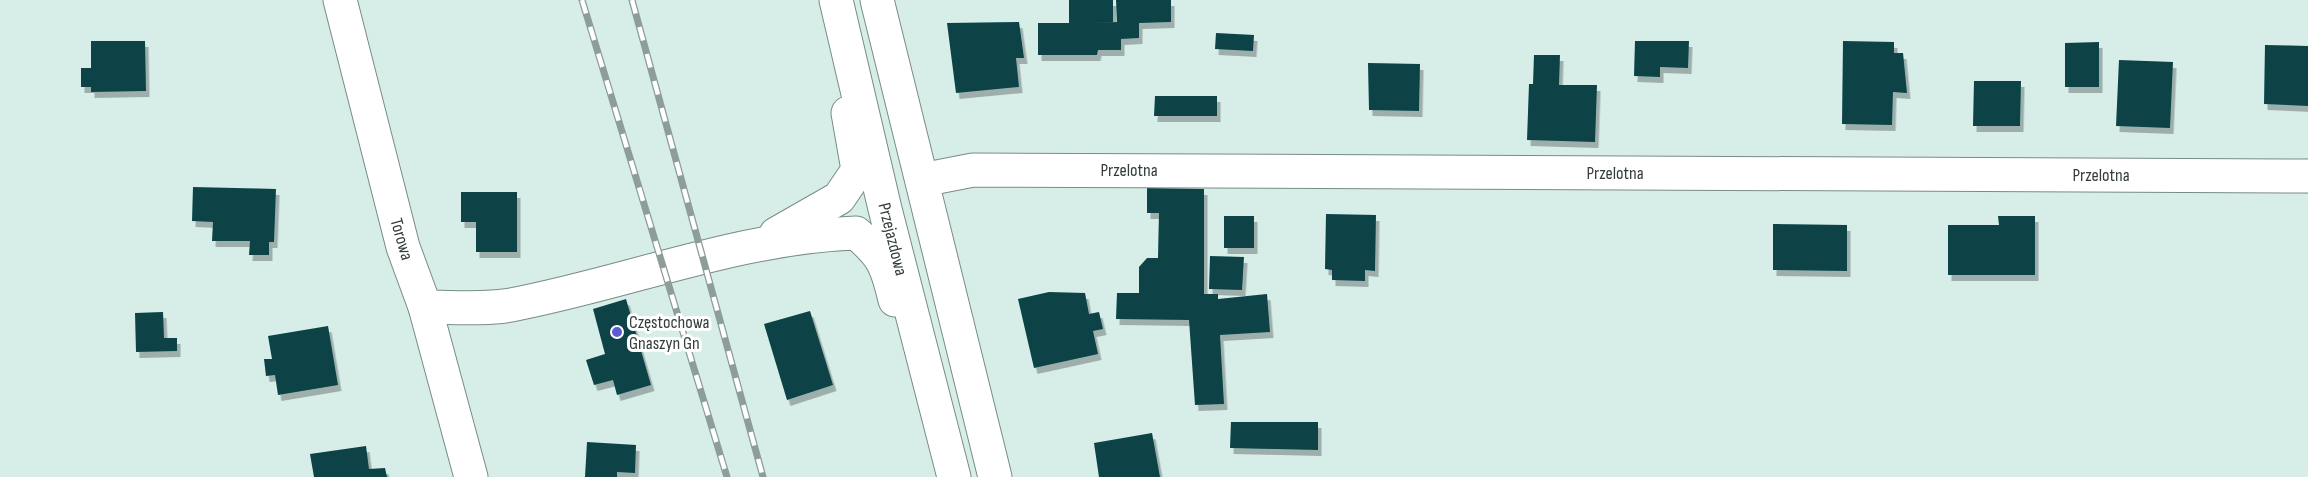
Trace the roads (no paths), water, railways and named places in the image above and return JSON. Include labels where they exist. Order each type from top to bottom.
[{"type":"street","name":"Torowa","points":[[340,0],[403,247],[424,307],[471,477]]},
{"type":"street","points":[[759,243],[839,198],[858,170],[850,122],[822,0]]},
{"type":"street","name":"Przejazdowa","points":[[836,0],[885,209],[954,477]]},
{"type":"street","points":[[877,0],[995,477]]},
{"type":"street","name":"Przelotna","points":[[922,180],[973,170],[2308,176]]},
{"type":"street","points":[[424,307],[509,305],[759,243],[810,234],[856,232],[875,248],[888,271],[939,477]]},
{"type":"railway","points":[[582,0],[727,477]]},
{"type":"railway","points":[[632,0],[763,477]]},
{"type":"place","name":"Częstochowa Gnaszyn Gn","points":[[617,332]]}]
